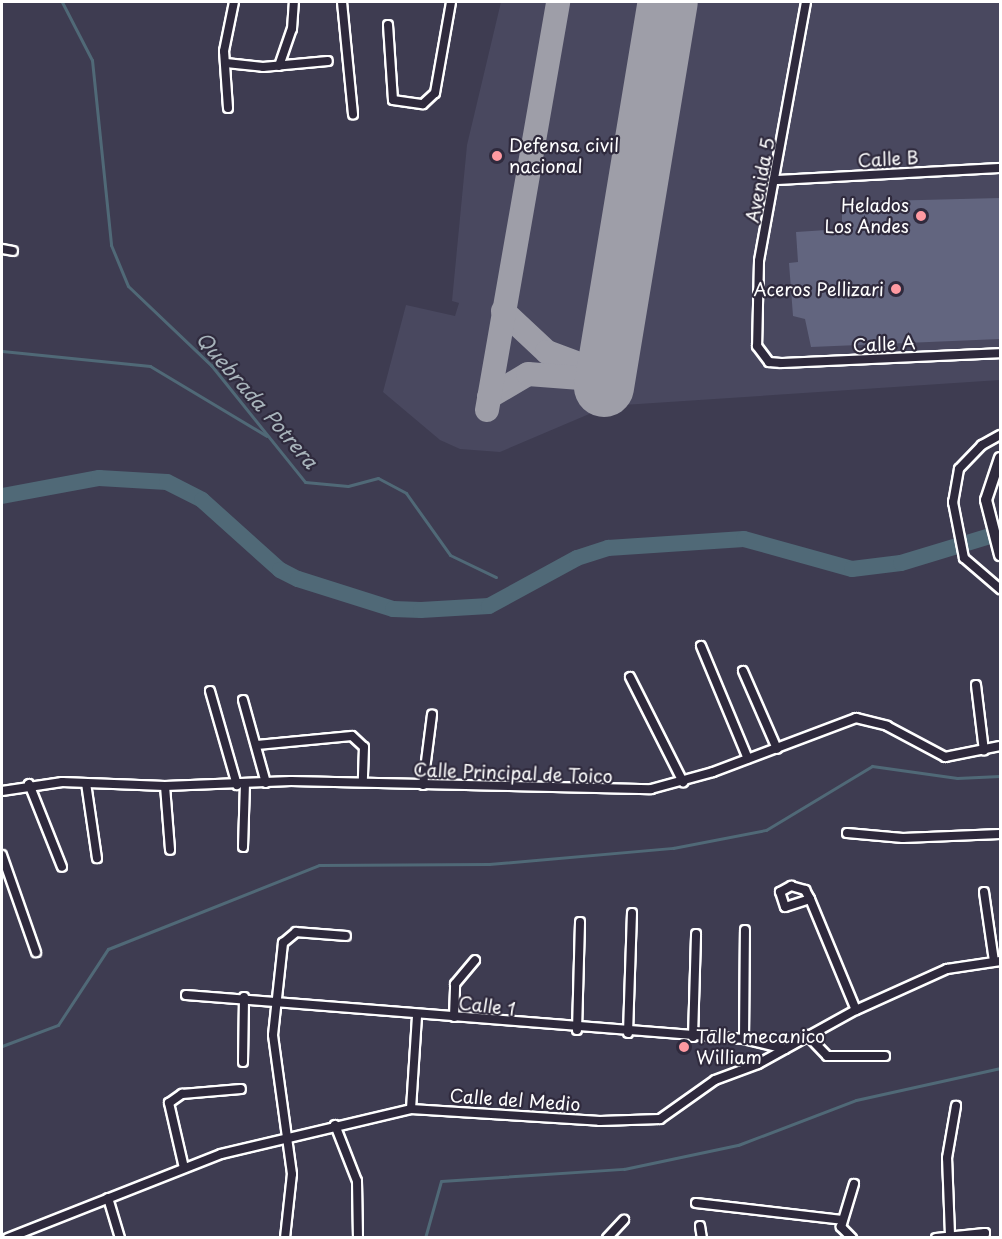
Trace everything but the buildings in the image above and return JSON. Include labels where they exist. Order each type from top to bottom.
[{"type":"main road","points":[[1000,458],[986,500],[1000,553]]},
{"type":"street","points":[[228,108],[226,63],[234,2]]},
{"type":"street","points":[[279,66],[292,29],[294,2]]},
{"type":"street","points":[[342,2],[353,114]]},
{"type":"street","points":[[388,25],[393,100],[423,104],[435,93],[451,2]]},
{"type":"street","name":"Avenida 5","points":[[769,362],[757,346],[759,261],[777,180],[806,2]]},
{"type":"street","points":[[226,63],[279,66],[328,61]]},
{"type":"street","name":"Calle B","points":[[777,180],[1000,168]]},
{"type":"street","points":[[2,249],[13,251]]},
{"type":"street","name":"Calle A","points":[[769,362],[1000,353]]},
{"type":"street","points":[[1000,435],[982,445],[959,469],[954,483],[956,523],[964,558],[1000,589]]},
{"type":"street","points":[[701,646],[748,759]]},
{"type":"street","points":[[744,671],[777,749]]},
{"type":"street","points":[[630,677],[683,782]]},
{"type":"street","points":[[976,685],[984,751]]},
{"type":"street","points":[[210,691],[241,785],[243,847]]},
{"type":"street","points":[[243,700],[266,783]]},
{"type":"street","points":[[423,785],[432,715]]},
{"type":"street","name":"Calle Principal de Toico","points":[[2,791],[29,784],[86,783],[165,786],[363,782],[622,791],[683,782],[856,718],[887,726],[945,757],[1000,746]]},
{"type":"street","points":[[256,745],[352,736],[364,747],[363,782]]},
{"type":"street","points":[[86,783],[97,858]]},
{"type":"street","points":[[29,784],[62,867]]},
{"type":"street","points":[[165,786],[170,850]]},
{"type":"street","points":[[847,833],[903,838],[1000,834]]},
{"type":"street","points":[[2,855],[36,952]]},
{"type":"street","points":[[984,892],[997,961]]},
{"type":"street","points":[[810,898],[856,1010]]},
{"type":"street","points":[[628,1034],[632,913]]},
{"type":"street","points":[[577,1030],[580,922]]},
{"type":"street","points":[[744,1039],[745,930]]},
{"type":"street","points":[[285,1238],[292,1185],[273,1035],[274,999],[287,937],[299,932],[345,936]]},
{"type":"street","points":[[693,1036],[696,934]]},
{"type":"street","points":[[454,1017],[455,984],[475,960]]},
{"type":"street","name":"Calle del Medio","points":[[8,1238],[184,1168],[286,1136],[411,1109],[642,1122],[660,1119],[715,1080],[785,1049],[856,1010],[947,969],[997,961]]},
{"type":"street","name":"Calle 1","points":[[186,994],[274,999],[577,1030],[744,1039],[785,1049]]},
{"type":"street","points":[[243,1062],[244,997]]},
{"type":"street","points":[[411,1109],[417,1015]]},
{"type":"street","points":[[807,1035],[827,1056],[885,1056]]},
{"type":"street","points":[[184,1168],[169,1103],[182,1094],[241,1089]]},
{"type":"street","points":[[950,1235],[946,1180],[956,1106]]},
{"type":"street","points":[[335,1125],[357,1181],[358,1238]]},
{"type":"street","points":[[852,1238],[842,1232],[842,1220],[854,1184]]},
{"type":"street","points":[[108,1198],[120,1238]]},
{"type":"street","points":[[696,1203],[842,1220]]},
{"type":"street","points":[[607,1238],[624,1220]]},
{"type":"street","points":[[700,1226],[702,1238]]},
{"type":"street","points":[[936,1238],[986,1233],[984,1238]]},
{"type":"shaded area","points":[[501,2],[1000,2],[1000,380],[608,406],[500,452],[460,449],[440,440],[383,392],[406,305],[455,316],[459,303],[452,301],[467,145]]},
{"type":"waterway","name":"Quebrada Potrera","points":[[62,2],[92,60],[111,245],[128,286],[211,365],[305,482],[348,486],[378,478],[406,493],[450,555],[496,577]]},
{"type":"waterway","points":[[2,351],[150,366],[267,436]]},
{"type":"waterway","points":[[2,496],[99,478],[167,482],[202,500],[280,570],[298,579],[393,609],[421,610],[489,606],[577,558],[608,548],[744,539],[852,569],[901,563],[1000,533]]},
{"type":"waterway","points":[[2,1046],[58,1025],[108,949],[319,865],[489,864],[673,848],[766,830],[872,766],[957,778],[1000,776]]},
{"type":"waterway","points":[[425,1238],[441,1181],[624,1169],[738,1145],[856,1100],[1000,1068]]},
{"type":"taxiway","points":[[487,410],[558,2]]},
{"type":"taxiway","points":[[503,311],[547,352],[606,374]]},
{"type":"taxiway","points":[[489,397],[528,374],[594,379]]},
{"type":"runway","points":[[604,387],[668,2]]},
{"type":"place","name":"Defensa civil nacional","points":[[497,156]]},
{"type":"place","name":"Helados Los Andes","points":[[921,216]]},
{"type":"place","name":"Aceros Pellizari","points":[[896,289]]},
{"type":"place","name":"Talle mecanico William","points":[[684,1047]]}]
